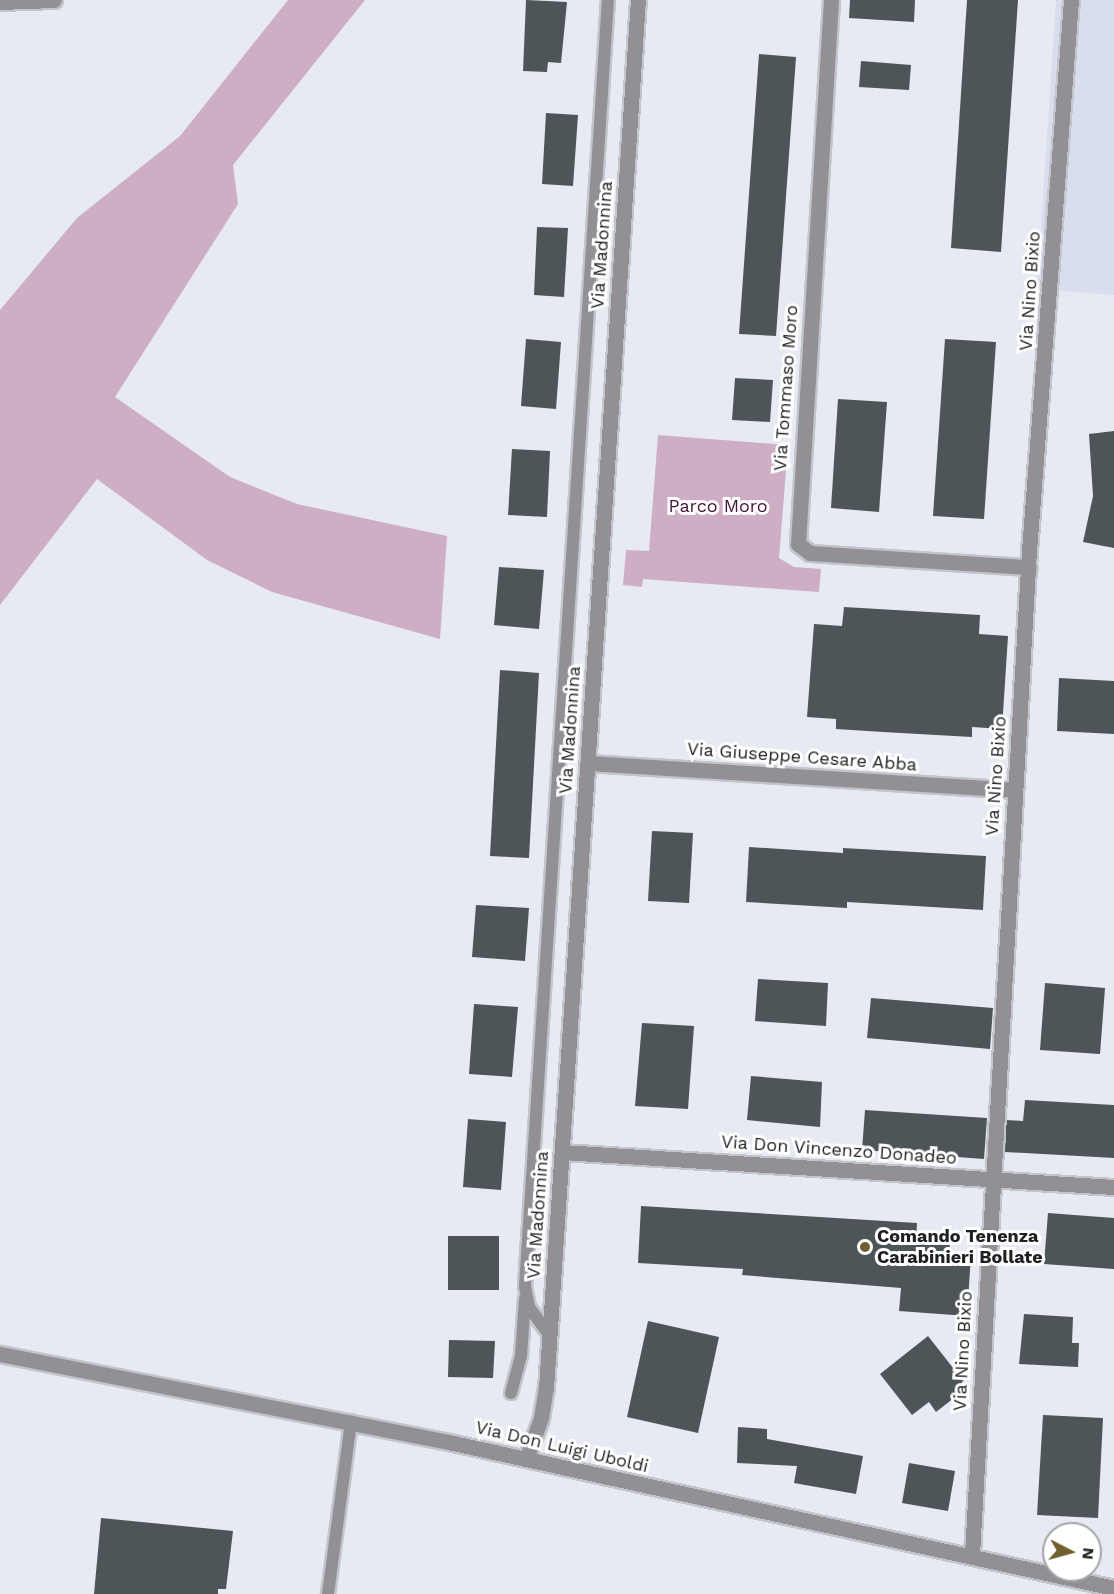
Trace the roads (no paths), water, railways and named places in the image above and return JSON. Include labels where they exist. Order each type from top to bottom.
[{"type":"street","points":[[0,2],[54,0]]},
{"type":"street","name":"Via Madonnina","points":[[526,1459],[541,1418],[549,1336],[638,0]]},
{"type":"street","name":"Via Tommaso Moro","points":[[831,0],[798,544],[810,553],[1029,567]]},
{"type":"street","name":"Via Nino Bixio","points":[[972,1554],[1014,790],[1071,0]]},
{"type":"street","name":"Via Giuseppe Cesare Abba","points":[[588,763],[1014,790]]},
{"type":"street","name":"Via Don Vincenzo Donadeo","points":[[562,1152],[1114,1187]]},
{"type":"street","name":"Via Don Luigi Uboldi","points":[[0,1354],[351,1422],[972,1554],[1114,1588]]},
{"type":"lane","points":[[511,1393],[521,1356],[608,0]]},
{"type":"lane","points":[[525,1295],[549,1336]]},
{"type":"lane","points":[[328,1594],[351,1422]]},
{"type":"place","name":"Comando Tenenza Carabinieri Bollate","points":[[865,1247]]},
{"type":"park label","name":"Parco Moro","points":[[718,506]]}]
